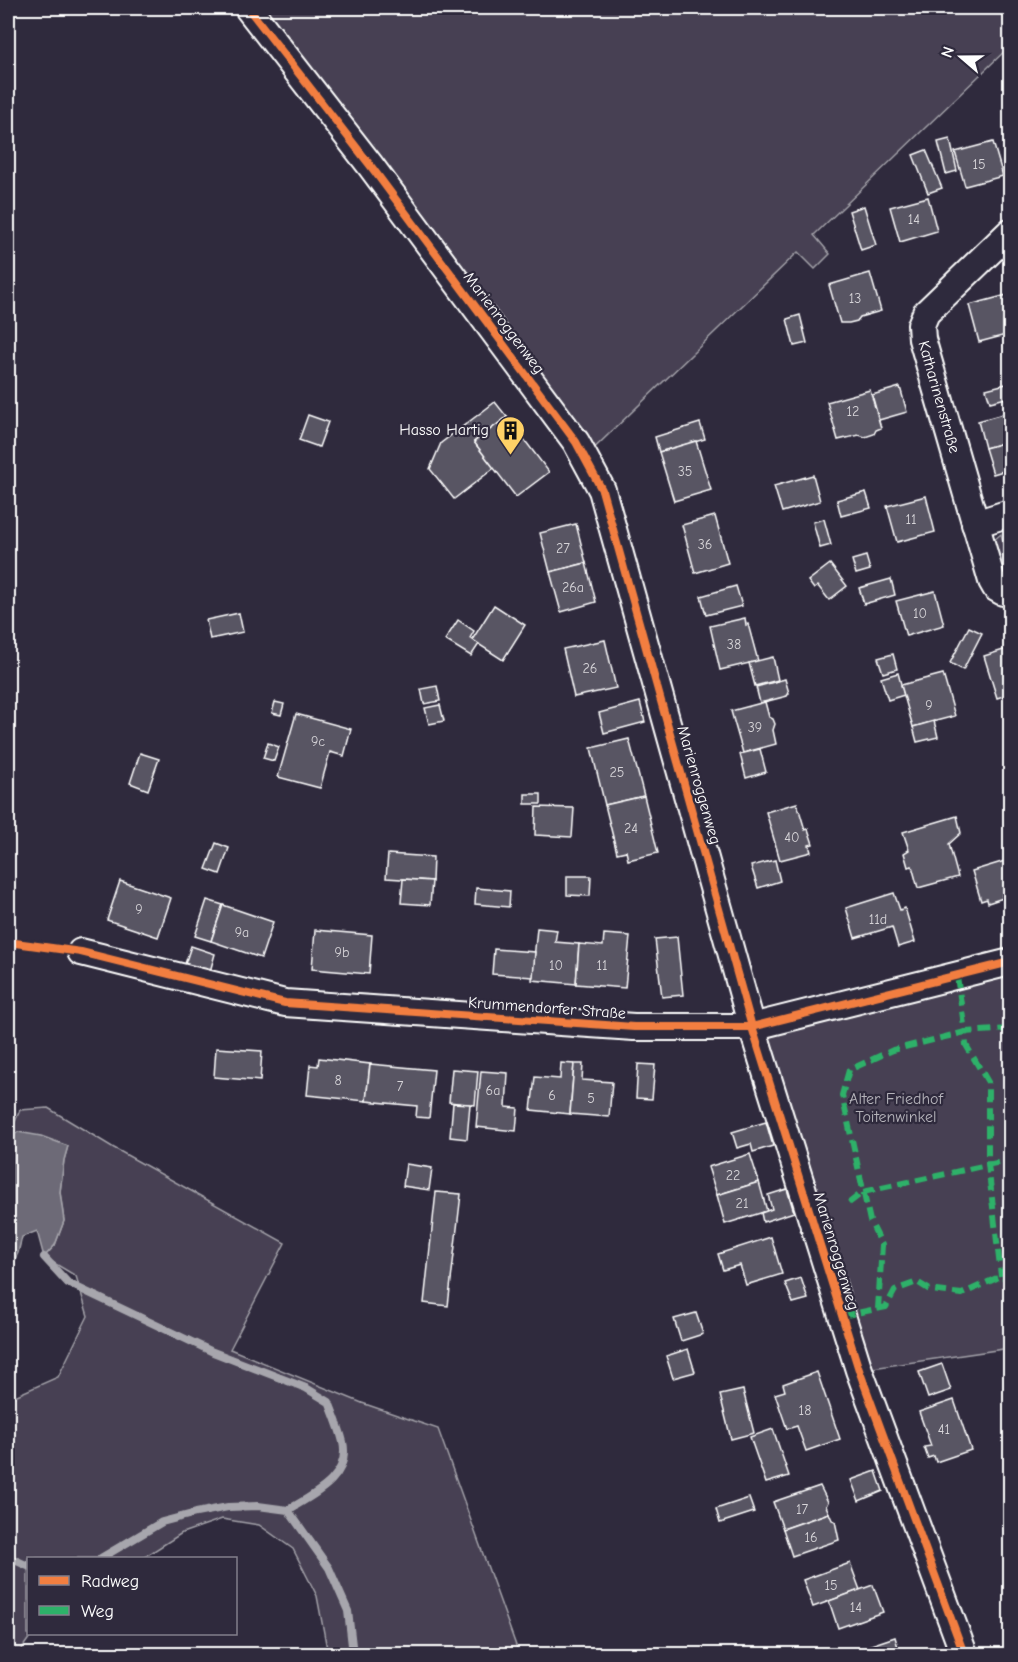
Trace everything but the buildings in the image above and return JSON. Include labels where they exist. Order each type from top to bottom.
[{"type":"street","name":"Marienroggenweg","points":[[248,8],[370,165],[576,442],[602,490],[752,1027],[859,1370],[964,1654]]},
{"type":"street","name":"Katharinenstraße","points":[[1011,232],[926,313],[921,325],[922,339],[992,580],[996,588],[1003,592],[1011,589]]},
{"type":"street","points":[[975,524],[1011,513]]},
{"type":"street","name":"Krummendorfer Straße","points":[[81,952],[285,1003],[634,1028],[752,1027],[1011,962]]},
{"type":"green space","points":[[248,8],[1010,8],[1010,46],[814,235],[830,254],[815,269],[798,252],[585,457]]},
{"type":"green space","points":[[1001,534],[1006,551],[1010,551],[1010,581],[1003,577],[994,546],[994,540]]},
{"type":"green space","name":"Alter Friedhof Toitenwinkel","points":[[1010,962],[1010,1348],[859,1370],[752,1027]]},
{"type":"green space","points":[[48,1108],[114,1148],[285,1243],[230,1349],[362,1403],[438,1429],[519,1654],[328,1654],[317,1596],[293,1549],[259,1525],[222,1519],[182,1533],[145,1557],[27,1557],[27,1635],[31,1635],[18,1654],[8,1654],[8,1399],[58,1377],[88,1316],[76,1276],[44,1257],[55,1245],[64,1221],[60,1192],[68,1146],[18,1132],[8,1138],[20,1110]]},
{"type":"shaded area","points":[[18,1132],[41,1136],[68,1146],[60,1192],[64,1221],[55,1245],[44,1257],[37,1231],[22,1237],[18,1253],[10,1269],[8,1268],[8,1138]]},
{"type":"waterway","points":[[44,1257],[68,1283],[213,1352],[306,1388],[329,1402],[343,1442],[344,1455],[341,1466],[328,1484],[288,1510],[329,1568],[348,1611],[353,1654]]},
{"type":"waterway","points":[[103,1557],[162,1522],[196,1513],[228,1507],[258,1506],[288,1510]]},
{"type":"waterway","points":[[8,1557],[27,1566]]},
{"type":"marked path","points":[[957,976],[965,1032],[1010,1029]]},
{"type":"marked path","points":[[878,1309],[882,1245],[870,1221],[842,1095],[849,1070],[893,1050],[965,1032],[966,1045],[988,1082],[988,1164],[1001,1276]]},
{"type":"marked path","points":[[849,1203],[863,1192],[1010,1160]]},
{"type":"marked path","points":[[842,1316],[886,1307],[895,1290],[917,1282],[930,1290],[962,1294],[1001,1276],[1010,1280]]},
{"type":"cycle path","points":[[248,8],[370,165],[576,442],[602,490],[752,1027],[859,1370],[964,1654]]},
{"type":"cycle path","points":[[8,942],[81,952],[285,1003],[634,1027],[752,1027],[1010,962]]},
{"type":"place","name":"Hasso Hartig","points":[[510,456]]}]
